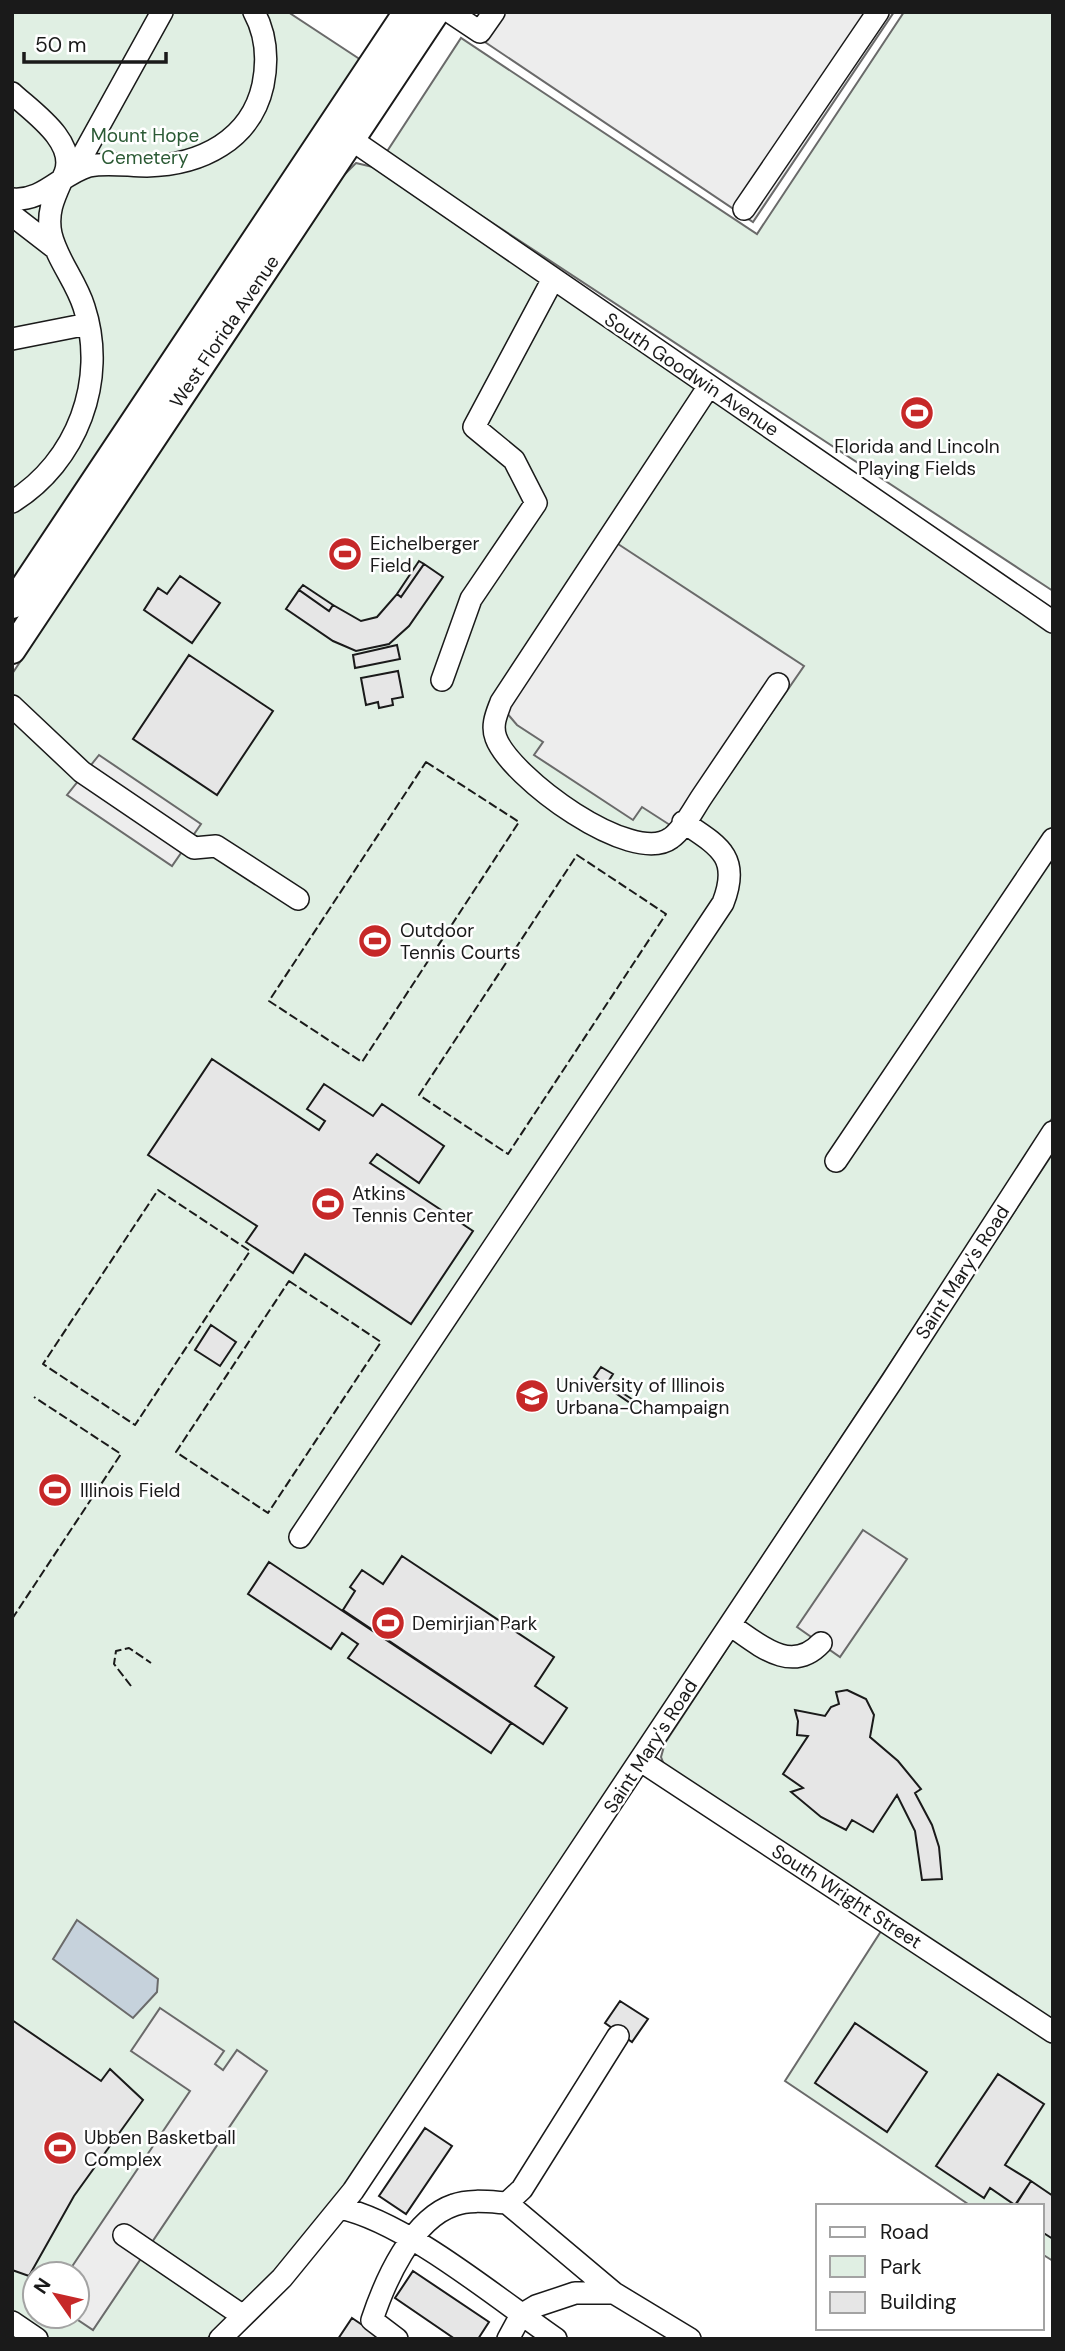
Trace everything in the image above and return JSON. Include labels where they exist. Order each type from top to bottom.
[{"type":"main road","name":"West Florida Avenue","points":[[12,650],[342,132],[407,12]]},
{"type":"main road","name":"West Florida Avenue","points":[[12,606],[342,132],[436,12]]},
{"type":"street","points":[[84,153],[162,12]]},
{"type":"street","points":[[12,502],[55,465],[79,426],[92,366],[88,324],[76,287],[55,249],[13,212],[22,200],[59,184],[88,167],[173,164],[224,146],[236,137],[250,120],[260,97],[265,73],[263,36],[254,12]]},
{"type":"street","points":[[450,12],[480,32],[494,12]]},
{"type":"street","points":[[744,209],[878,12]]},
{"type":"street","points":[[12,93],[55,133],[84,153],[111,165]]},
{"type":"street","name":"South Goodwin Avenue","points":[[342,132],[1053,622]]},
{"type":"street","points":[[55,133],[66,154],[66,170],[50,216],[55,249]]},
{"type":"street","points":[[442,680],[471,600],[537,503],[514,460],[474,427],[553,279]]},
{"type":"street","points":[[12,339],[88,324]]},
{"type":"street","points":[[709,386],[501,702],[494,720],[496,738],[512,763],[557,802],[598,829],[632,839],[657,842],[671,839],[778,684]]},
{"type":"street","points":[[12,706],[82,772],[194,848],[216,846],[298,899]]},
{"type":"street","points":[[300,1538],[723,903],[731,883],[729,861],[713,842],[684,822]]},
{"type":"street","points":[[836,1161],[1053,839]]},
{"type":"street","name":"Saint Mary's Road","points":[[220,2339],[282,2278],[340,2208],[641,1761],[1053,1132]]},
{"type":"street","points":[[730,1625],[775,1656],[794,1658],[813,1652],[821,1643]]},
{"type":"street","name":"South Wright Street","points":[[641,1761],[1053,2032]]},
{"type":"street","points":[[507,2203],[522,2189],[618,2036]]},
{"type":"street","points":[[397,2339],[372,2320],[385,2281],[412,2241],[433,2216],[455,2204],[507,2203],[614,2293],[690,2339]]},
{"type":"street","points":[[340,2208],[365,2214],[412,2241],[556,2339]]},
{"type":"street","points":[[124,2235],[243,2316]]},
{"type":"street","points":[[508,2339],[521,2315],[575,2293],[614,2293]]},
{"type":"street","points":[[12,2322],[37,2339]]},
{"type":"green space","name":"Mount Hope Cemetery","points":[[12,12],[288,12],[361,60],[12,586]]},
{"type":"green space","name":"Florida and Lincoln Playing Fields","points":[[904,12],[1053,12],[1053,591],[386,153],[461,38],[757,234]]},
{"type":"green space","name":"University of Illinois Urbana-Champaign","points":[[356,163],[377,168],[1053,632],[1053,1117],[334,2201],[299,2246],[207,2339],[12,2339],[12,674],[343,176]]},
{"type":"green space","points":[[1053,1153],[1053,2261],[1044,2255],[1044,2204],[968,2204],[785,2081],[892,1914],[665,1767],[661,1757],[665,1743]]},
{"type":"shaded area","points":[[484,12],[894,12],[753,222],[470,32]]},
{"type":"shaded area","points":[[615,542],[804,666],[687,836],[642,807],[633,820],[534,755],[543,742],[517,725],[506,712]]},
{"type":"shaded area","points":[[99,755],[201,824],[172,866],[67,795]]},
{"type":"shaded area","points":[[863,1530],[907,1559],[840,1657],[797,1627]]},
{"type":"shaded area","points":[[77,1920],[158,1979],[157,1992],[133,2018],[53,1959]]},
{"type":"shaded area","points":[[160,2008],[224,2051],[215,2064],[223,2070],[237,2050],[267,2071],[93,2330],[91,2260],[76,2260],[190,2091],[131,2051]]},
{"type":"building","points":[[419,561],[424,564],[401,597],[397,594]]},
{"type":"building","points":[[424,564],[443,577],[409,626],[389,644],[356,651],[333,641],[286,609],[299,590],[329,611],[333,605],[361,621],[377,617],[397,594],[401,597]]},
{"type":"building","points":[[180,576],[220,603],[192,643],[144,610],[158,588],[167,594]]},
{"type":"building","points":[[303,585],[333,605],[329,611],[299,590]]},
{"type":"building","points":[[397,645],[400,659],[355,668],[353,655]]},
{"type":"building","points":[[189,655],[273,711],[217,795],[133,739]]},
{"type":"building","points":[[398,671],[403,697],[392,699],[393,705],[379,708],[378,702],[366,705],[361,678]]},
{"type":"building","name":"Atkins Tennis Center","points":[[212,1059],[319,1130],[325,1121],[307,1109],[324,1084],[373,1116],[382,1104],[444,1146],[419,1183],[377,1154],[370,1163],[473,1231],[411,1324],[305,1254],[293,1273],[246,1242],[257,1226],[148,1155]]},
{"type":"building","points":[[211,1325],[236,1342],[220,1366],[195,1350]]},
{"type":"building","points":[[601,1367],[613,1374],[606,1385],[594,1377]]},
{"type":"building","points":[[613,1387],[635,1401],[633,1405],[611,1390]]},
{"type":"building","points":[[402,1556],[554,1657],[535,1686],[567,1708],[543,1744],[343,1610],[355,1591],[350,1587],[362,1570],[383,1584]]},
{"type":"building","points":[[269,1562],[511,1723],[491,1753],[348,1658],[358,1644],[342,1633],[331,1649],[248,1594]]},
{"type":"building","points":[[847,1690],[866,1699],[874,1715],[870,1737],[898,1761],[921,1789],[915,1793],[932,1825],[939,1847],[942,1879],[922,1880],[915,1831],[897,1795],[873,1832],[852,1820],[846,1830],[821,1817],[791,1792],[803,1788],[783,1774],[808,1736],[797,1735],[798,1721],[795,1710],[825,1716],[831,1707],[839,1704],[836,1692]]},
{"type":"building","points":[[620,2001],[648,2019],[632,2042],[605,2023]]},
{"type":"building","name":"Ubben Basketball Complex","points":[[12,2020],[101,2081],[110,2069],[143,2100],[74,2196],[38,2260],[21,2260],[21,2273],[12,2270]]},
{"type":"building","points":[[855,2023],[927,2072],[887,2132],[815,2083]]},
{"type":"building","points":[[998,2074],[1044,2104],[1005,2165],[1031,2181],[1016,2204],[990,2188],[984,2198],[936,2166]]},
{"type":"building","points":[[425,2128],[452,2146],[406,2214],[379,2196]]},
{"type":"building","points":[[1031,2181],[1053,2196],[1053,2239],[1044,2233],[1044,2204],[1016,2204]]},
{"type":"building","points":[[413,2271],[489,2322],[478,2339],[455,2339],[395,2298]]},
{"type":"building","points":[[352,2318],[383,2339],[338,2339]]},
{"type":"fence","points":[[426,762],[519,822],[362,1062],[269,1001],[426,762]]},
{"type":"fence","points":[[577,855],[666,914],[508,1154],[419,1095],[577,855]]},
{"type":"fence","points":[[158,1190],[250,1251],[135,1425],[43,1364],[158,1190]]},
{"type":"fence","points":[[289,1281],[381,1342],[268,1513],[176,1452],[289,1281]]},
{"type":"fence","points":[[12,1619],[121,1454],[34,1397]]},
{"type":"fence","points":[[131,1686],[114,1664],[116,1651],[129,1648],[151,1663]]},
{"type":"place","name":"Florida and Lincoln Playing Fields","points":[[917,413]]},
{"type":"place","name":"Eichelberger Field","points":[[345,554]]},
{"type":"place","name":"Outdoor Tennis Courts","points":[[375,941]]},
{"type":"place","name":"Atkins Tennis Center","points":[[328,1204]]},
{"type":"place","name":"University of Illinois Urbana-Champaign","points":[[532,1396]]},
{"type":"place","name":"Illinois Field","points":[[55,1490]]},
{"type":"place","name":"Demirjian Park","points":[[388,1623]]},
{"type":"place","name":"Ubben Basketball Complex","points":[[60,2148]]}]
